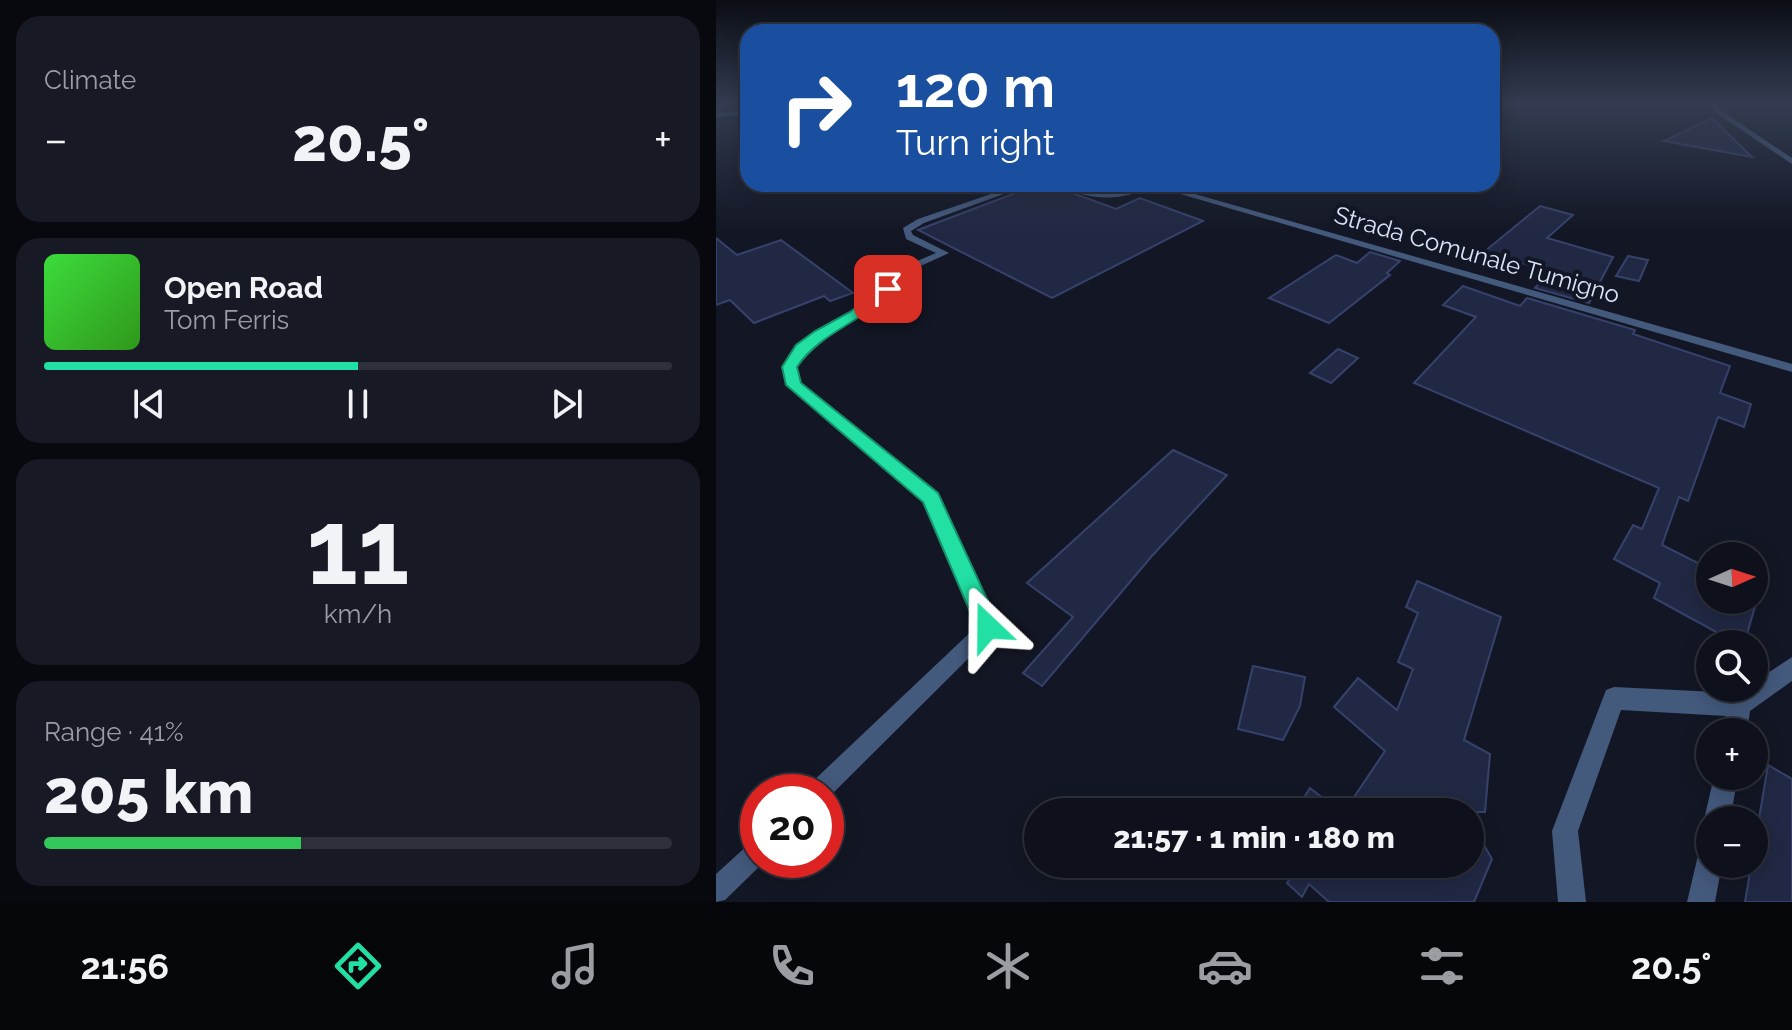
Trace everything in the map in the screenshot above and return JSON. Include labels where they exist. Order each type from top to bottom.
[{"type":"street","points":[[1769,146],[1792,162]]},
{"type":"street","name":"Strada Comunale Tumigno","points":[[1178,192],[1792,368]]},
{"type":"street","points":[[1572,902],[1565,831],[1614,698],[1740,705],[1792,668]]},
{"type":"street","points":[[1738,718],[1740,705]]},
{"type":"street","points":[[1701,902],[1706,878]]},
{"type":"lane","points":[[837,774],[988,627],[931,498],[794,385],[789,367],[802,349],[888,289],[899,272],[944,253],[909,237],[906,230],[921,221],[1004,192]]},
{"type":"lane","points":[[1083,192],[1114,198],[1129,192]]},
{"type":"lane","points":[[716,891],[740,868]]},
{"type":"building","points":[[1692,146],[1741,146],[1752,157]]},
{"type":"building","points":[[1018,192],[1070,192],[1116,209],[1140,198],[1203,221],[1052,298],[918,230]]},
{"type":"building","points":[[1540,206],[1573,215],[1547,238],[1613,257],[1589,303],[1535,288],[1549,272],[1485,251]]},
{"type":"building","points":[[716,238],[737,255],[781,240],[853,293],[830,301],[824,296],[754,323],[730,300],[716,305]]},
{"type":"building","points":[[1370,252],[1400,261],[1387,273],[1390,275],[1329,323],[1269,298],[1336,255],[1357,263]]},
{"type":"building","points":[[1628,256],[1648,260],[1639,281],[1616,276]]},
{"type":"building","points":[[1463,286],[1520,306],[1527,298],[1635,330],[1633,334],[1730,366],[1720,393],[1751,404],[1744,427],[1718,417],[1688,501],[1679,497],[1662,545],[1696,562],[1696,614],[1753,614],[1748,630],[1712,630],[1654,598],[1660,583],[1614,559],[1633,525],[1642,529],[1659,488],[1414,383],[1476,317],[1443,305]]},
{"type":"building","points":[[1338,349],[1358,358],[1331,383],[1310,373]]},
{"type":"building","points":[[1173,450],[1227,475],[1151,557],[1042,686],[1023,673],[1073,617],[1027,583]]},
{"type":"building","points":[[1417,581],[1501,617],[1464,740],[1490,754],[1485,812],[1484,798],[1353,798],[1385,751],[1334,707],[1358,678],[1397,710],[1413,669],[1398,662],[1418,613],[1406,607]]},
{"type":"building","points":[[1253,666],[1305,677],[1300,706],[1283,740],[1238,729]]},
{"type":"building","points":[[1768,765],[1792,779],[1792,902],[1745,902],[1749,878],[1768,878],[1768,806],[1761,806],[1764,790],[1768,790]]},
{"type":"building","points":[[1310,788],[1323,798],[1304,798]]},
{"type":"building","points":[[1484,845],[1492,859],[1474,902],[1329,902],[1309,884],[1302,897],[1287,883],[1290,878],[1484,878]]},
{"type":"route","points":[[888,289],[855,315],[820,334],[802,349],[789,367],[794,385],[931,498],[988,627]]}]
